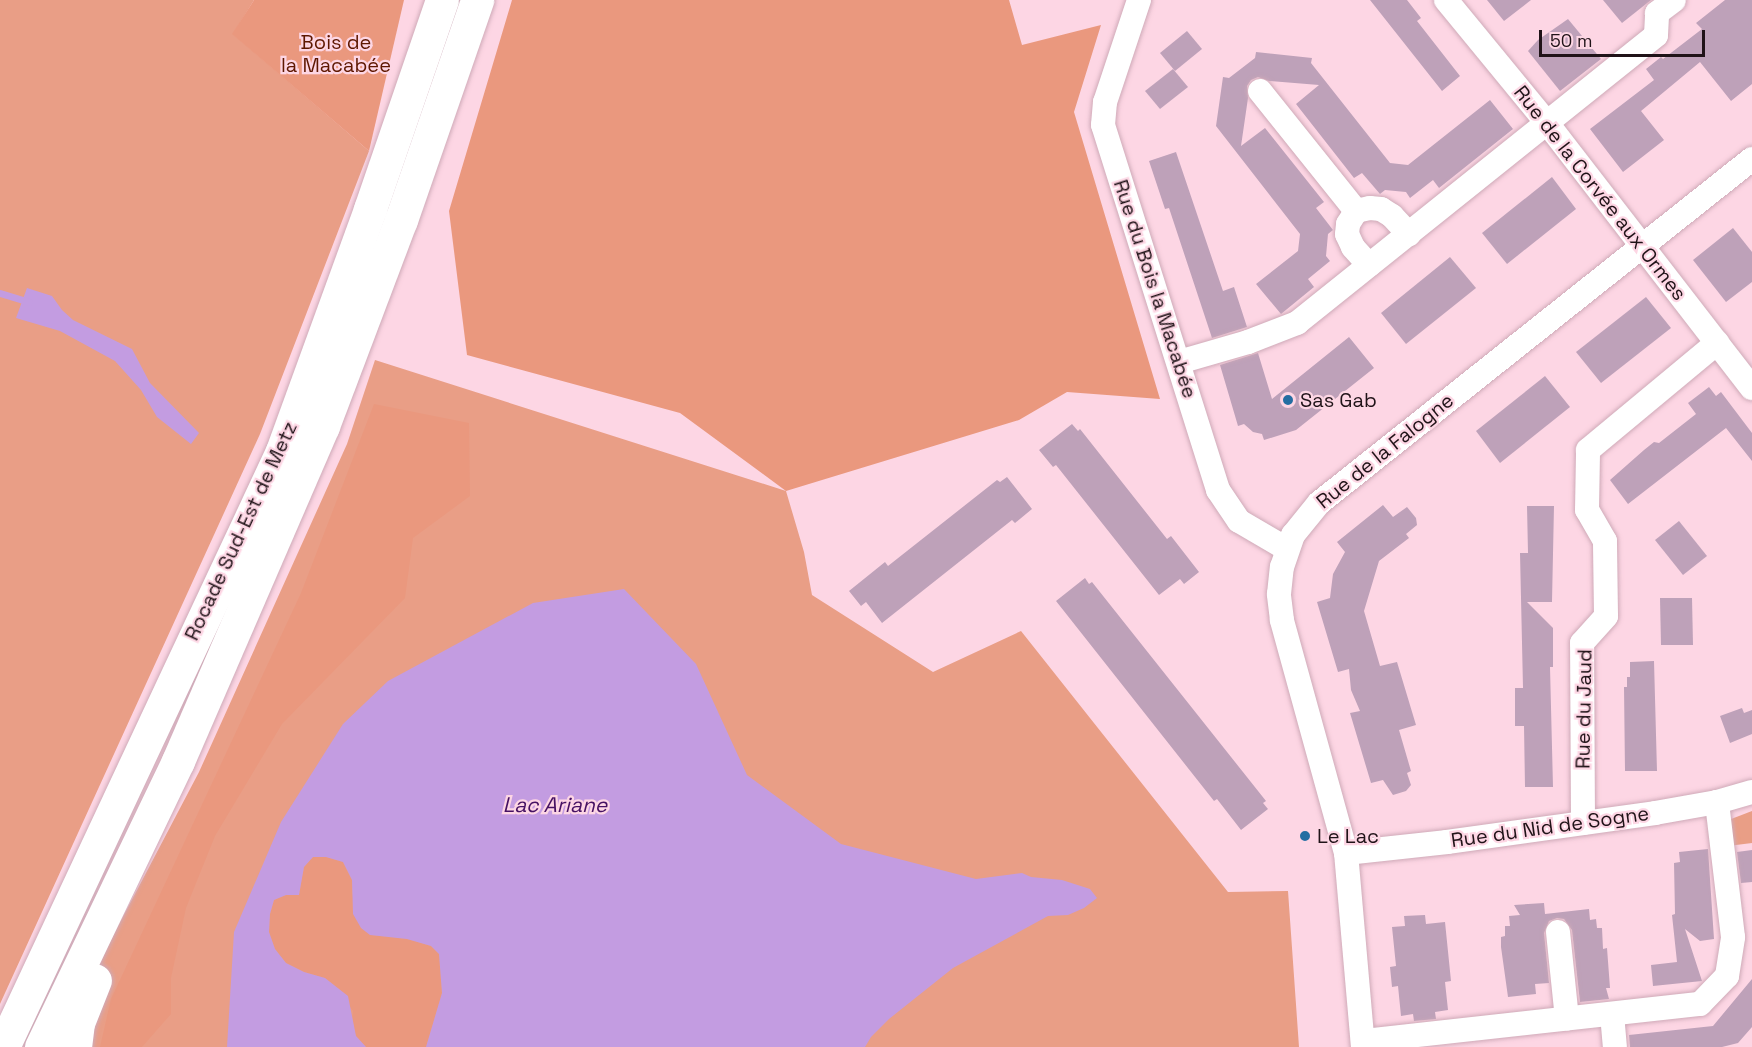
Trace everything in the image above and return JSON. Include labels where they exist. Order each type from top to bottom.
[{"type":"highway","name":"Rocade Sud-Est de Metz","points":[[3,1047],[282,451],[370,209],[441,0]]},
{"type":"highway","name":"Rocade Sud-Est de Metz","points":[[41,1047],[178,761],[323,426],[358,339],[477,0]]},
{"type":"highway","points":[[75,1047],[78,1023],[178,761]]},
{"type":"street","name":"Rue du Bois la Macabée","points":[[1139,0],[1105,102],[1103,125],[1218,490],[1227,507],[1239,521],[1287,549]]},
{"type":"street","name":"Rue de la Corvée aux Ormes","points":[[1446,0],[1546,123],[1752,388]]},
{"type":"street","points":[[1179,362],[1248,342],[1297,323],[1656,35],[1657,13],[1674,0]]},
{"type":"street","points":[[1260,91],[1356,211]]},
{"type":"street","name":"Rue de la Falogne","points":[[1363,1044],[1347,853],[1282,620],[1279,594],[1287,549],[1293,535],[1319,503],[1752,159]]},
{"type":"street","points":[[1370,266],[1353,247],[1347,234],[1348,224],[1356,211],[1370,208],[1381,209],[1392,216],[1409,234]]},
{"type":"street","name":"Rue du Jaud","points":[[1583,824],[1582,643],[1606,616],[1605,541],[1587,510],[1588,450],[1717,343]]},
{"type":"street","name":"Rue du Nid de Sogne","points":[[1347,853],[1583,824],[1717,802],[1752,792]]},
{"type":"street","points":[[1363,1044],[1700,1004],[1727,976],[1733,938],[1717,802]]},
{"type":"street","points":[[1558,932],[1567,1018]]},
{"type":"street","points":[[1612,1014],[1615,1047]]},
{"type":"shaded area","points":[[0,0],[254,0],[233,34],[369,151],[260,434],[0,1004]]},
{"type":"shaded area","points":[[375,360],[786,491],[804,552],[812,595],[933,672],[1021,631],[1228,892],[1288,891],[1299,1047],[75,1047],[78,1023],[106,949],[199,772],[347,444]]},
{"type":"shaded area","points":[[1752,811],[1752,843],[1728,846],[1726,821]]},
{"type":"green space","name":"Bois de la Macabée","points":[[254,0],[404,0],[369,151],[232,34]]},
{"type":"green space","points":[[512,0],[1009,0],[1022,45],[1101,25],[1074,112],[1160,399],[1067,392],[1019,420],[786,491],[680,413],[467,355],[449,211]]},
{"type":"green space","points":[[374,404],[469,423],[470,496],[413,538],[405,598],[282,724],[215,836],[186,908],[171,978],[171,1014],[142,1047],[100,1047],[111,999],[301,593]]},
{"type":"green space","points":[[313,857],[326,857],[343,862],[352,880],[352,893],[362,928],[371,935],[407,939],[431,946],[439,954],[442,993],[426,1047],[366,1047],[356,1036],[352,1023],[353,1011],[335,986],[325,978],[304,972],[286,963],[275,949],[269,932],[274,900],[286,895],[299,895],[304,867]]},
{"type":"water","points":[[27,288],[52,296],[73,320],[132,349],[150,383],[199,433],[191,444],[157,417],[141,390],[115,361],[60,331],[16,318]]},
{"type":"water","name":"Lac Ariane","points":[[624,589],[696,664],[747,775],[841,844],[976,879],[1022,873],[1031,877],[1062,880],[1090,889],[1097,898],[1084,908],[1068,915],[1048,916],[953,968],[889,1019],[871,1037],[865,1047],[426,1047],[442,993],[439,954],[431,946],[407,939],[370,935],[361,928],[353,914],[352,880],[343,862],[326,857],[313,857],[304,867],[299,895],[286,895],[274,900],[269,932],[275,949],[286,963],[304,972],[325,978],[348,996],[356,1036],[366,1047],[227,1047],[234,932],[281,822],[343,724],[388,681],[533,603]]},
{"type":"building","points":[[1370,0],[1407,0],[1421,18],[1417,21],[1460,76],[1442,91]]},
{"type":"building","points":[[1487,0],[1531,0],[1504,21]]},
{"type":"building","points":[[1603,0],[1651,0],[1622,23]]},
{"type":"building","points":[[1725,0],[1752,0],[1752,84],[1731,101],[1700,62],[1641,111],[1664,140],[1623,172],[1590,129],[1654,80],[1646,69],[1702,29],[1696,23]]},
{"type":"building","points":[[1568,19],[1601,59],[1560,91],[1528,51],[1538,40]]},
{"type":"building","points":[[1187,31],[1202,49],[1175,71],[1160,53]]},
{"type":"building","points":[[1256,52],[1312,58],[1311,63],[1390,163],[1408,165],[1490,100],[1513,129],[1439,188],[1433,180],[1410,198],[1406,192],[1385,190],[1380,194],[1362,173],[1354,178],[1296,104],[1319,85],[1269,81],[1258,77],[1251,80],[1247,86],[1248,98],[1241,146],[1265,128],[1324,202],[1316,208],[1333,230],[1328,234],[1326,256],[1330,261],[1308,279],[1314,287],[1281,314],[1256,284],[1298,251],[1300,234],[1216,126],[1223,77],[1229,78],[1255,58]]},
{"type":"building","points":[[1173,69],[1188,87],[1160,109],[1145,91]]},
{"type":"building","points":[[1176,152],[1223,291],[1234,287],[1247,327],[1212,338],[1169,208],[1165,209],[1149,161]]},
{"type":"building","points":[[1552,177],[1576,209],[1507,264],[1482,233]]},
{"type":"building","points":[[1733,228],[1752,252],[1752,282],[1726,302],[1693,260]]},
{"type":"building","points":[[1450,257],[1476,288],[1406,344],[1381,313]]},
{"type":"building","points":[[1646,297],[1671,328],[1601,383],[1576,352]]},
{"type":"building","points":[[1349,337],[1374,368],[1296,430],[1264,440],[1262,434],[1253,432],[1244,424],[1238,426],[1220,365],[1258,353],[1272,399]]},
{"type":"building","points":[[1545,376],[1570,407],[1500,463],[1476,431]]},
{"type":"building","points":[[1709,387],[1716,396],[1721,392],[1752,433],[1752,461],[1726,428],[1628,504],[1610,480],[1654,442],[1659,443],[1696,414],[1688,403]]},
{"type":"building","points":[[1072,424],[1078,431],[1080,429],[1167,539],[1171,536],[1199,572],[1184,584],[1180,579],[1159,595],[1056,465],[1053,467],[1039,450]]},
{"type":"building","points":[[1007,477],[1032,509],[1015,523],[1012,520],[882,623],[866,602],[861,606],[849,591],[885,562],[888,566],[997,480],[1000,482]]},
{"type":"building","points":[[1383,505],[1393,517],[1407,507],[1416,518],[1417,525],[1406,534],[1409,538],[1379,561],[1364,611],[1380,666],[1397,662],[1416,725],[1399,730],[1411,771],[1407,773],[1411,785],[1406,791],[1393,795],[1383,780],[1371,783],[1350,713],[1360,711],[1351,690],[1349,669],[1338,672],[1317,602],[1330,598],[1333,574],[1345,552],[1337,542]]},
{"type":"building","points":[[1527,506],[1554,506],[1552,602],[1527,602],[1553,628],[1553,667],[1550,667],[1553,787],[1525,787],[1524,726],[1515,726],[1515,688],[1523,688],[1520,553],[1528,553]]},
{"type":"building","points":[[1679,521],[1707,556],[1683,575],[1655,540]]},
{"type":"building","points":[[1085,578],[1089,584],[1092,582],[1266,801],[1263,803],[1268,809],[1241,830],[1217,799],[1214,801],[1056,601]]},
{"type":"building","points":[[1660,598],[1692,598],[1693,645],[1661,645]]},
{"type":"building","points":[[1654,661],[1657,771],[1625,771],[1624,687],[1627,687],[1627,677],[1630,677],[1630,662]]},
{"type":"building","points":[[1742,708],[1744,713],[1752,710],[1752,734],[1730,743],[1720,716]]},
{"type":"building","points":[[1708,849],[1714,939],[1700,941],[1685,929],[1702,981],[1653,986],[1651,965],[1677,962],[1672,915],[1675,914],[1674,863],[1680,862],[1679,852]]},
{"type":"building","points":[[1752,850],[1752,882],[1741,883],[1737,852]]},
{"type":"building","points":[[1544,903],[1545,914],[1589,909],[1590,920],[1596,919],[1597,928],[1602,928],[1603,949],[1607,948],[1610,988],[1606,988],[1609,999],[1580,1002],[1572,930],[1564,919],[1557,918],[1549,921],[1544,933],[1549,983],[1535,984],[1536,994],[1508,997],[1501,947],[1501,937],[1505,936],[1505,926],[1510,926],[1509,916],[1520,915],[1514,905]]},
{"type":"building","points":[[1425,915],[1426,924],[1445,922],[1451,981],[1445,982],[1448,1010],[1435,1012],[1436,1019],[1414,1021],[1413,1014],[1401,1016],[1398,986],[1392,987],[1390,967],[1396,966],[1392,927],[1405,926],[1404,916]]},
{"type":"building","points":[[1752,979],[1752,1027],[1738,1043],[1722,1047],[1630,1047],[1629,1035],[1713,1026]]},
{"type":"waterway","points":[[0,293],[29,302]]},
{"type":"place","name":"Sas Gab","points":[[1288,400]]},
{"type":"place","name":"Le Lac","points":[[1305,836]]}]
